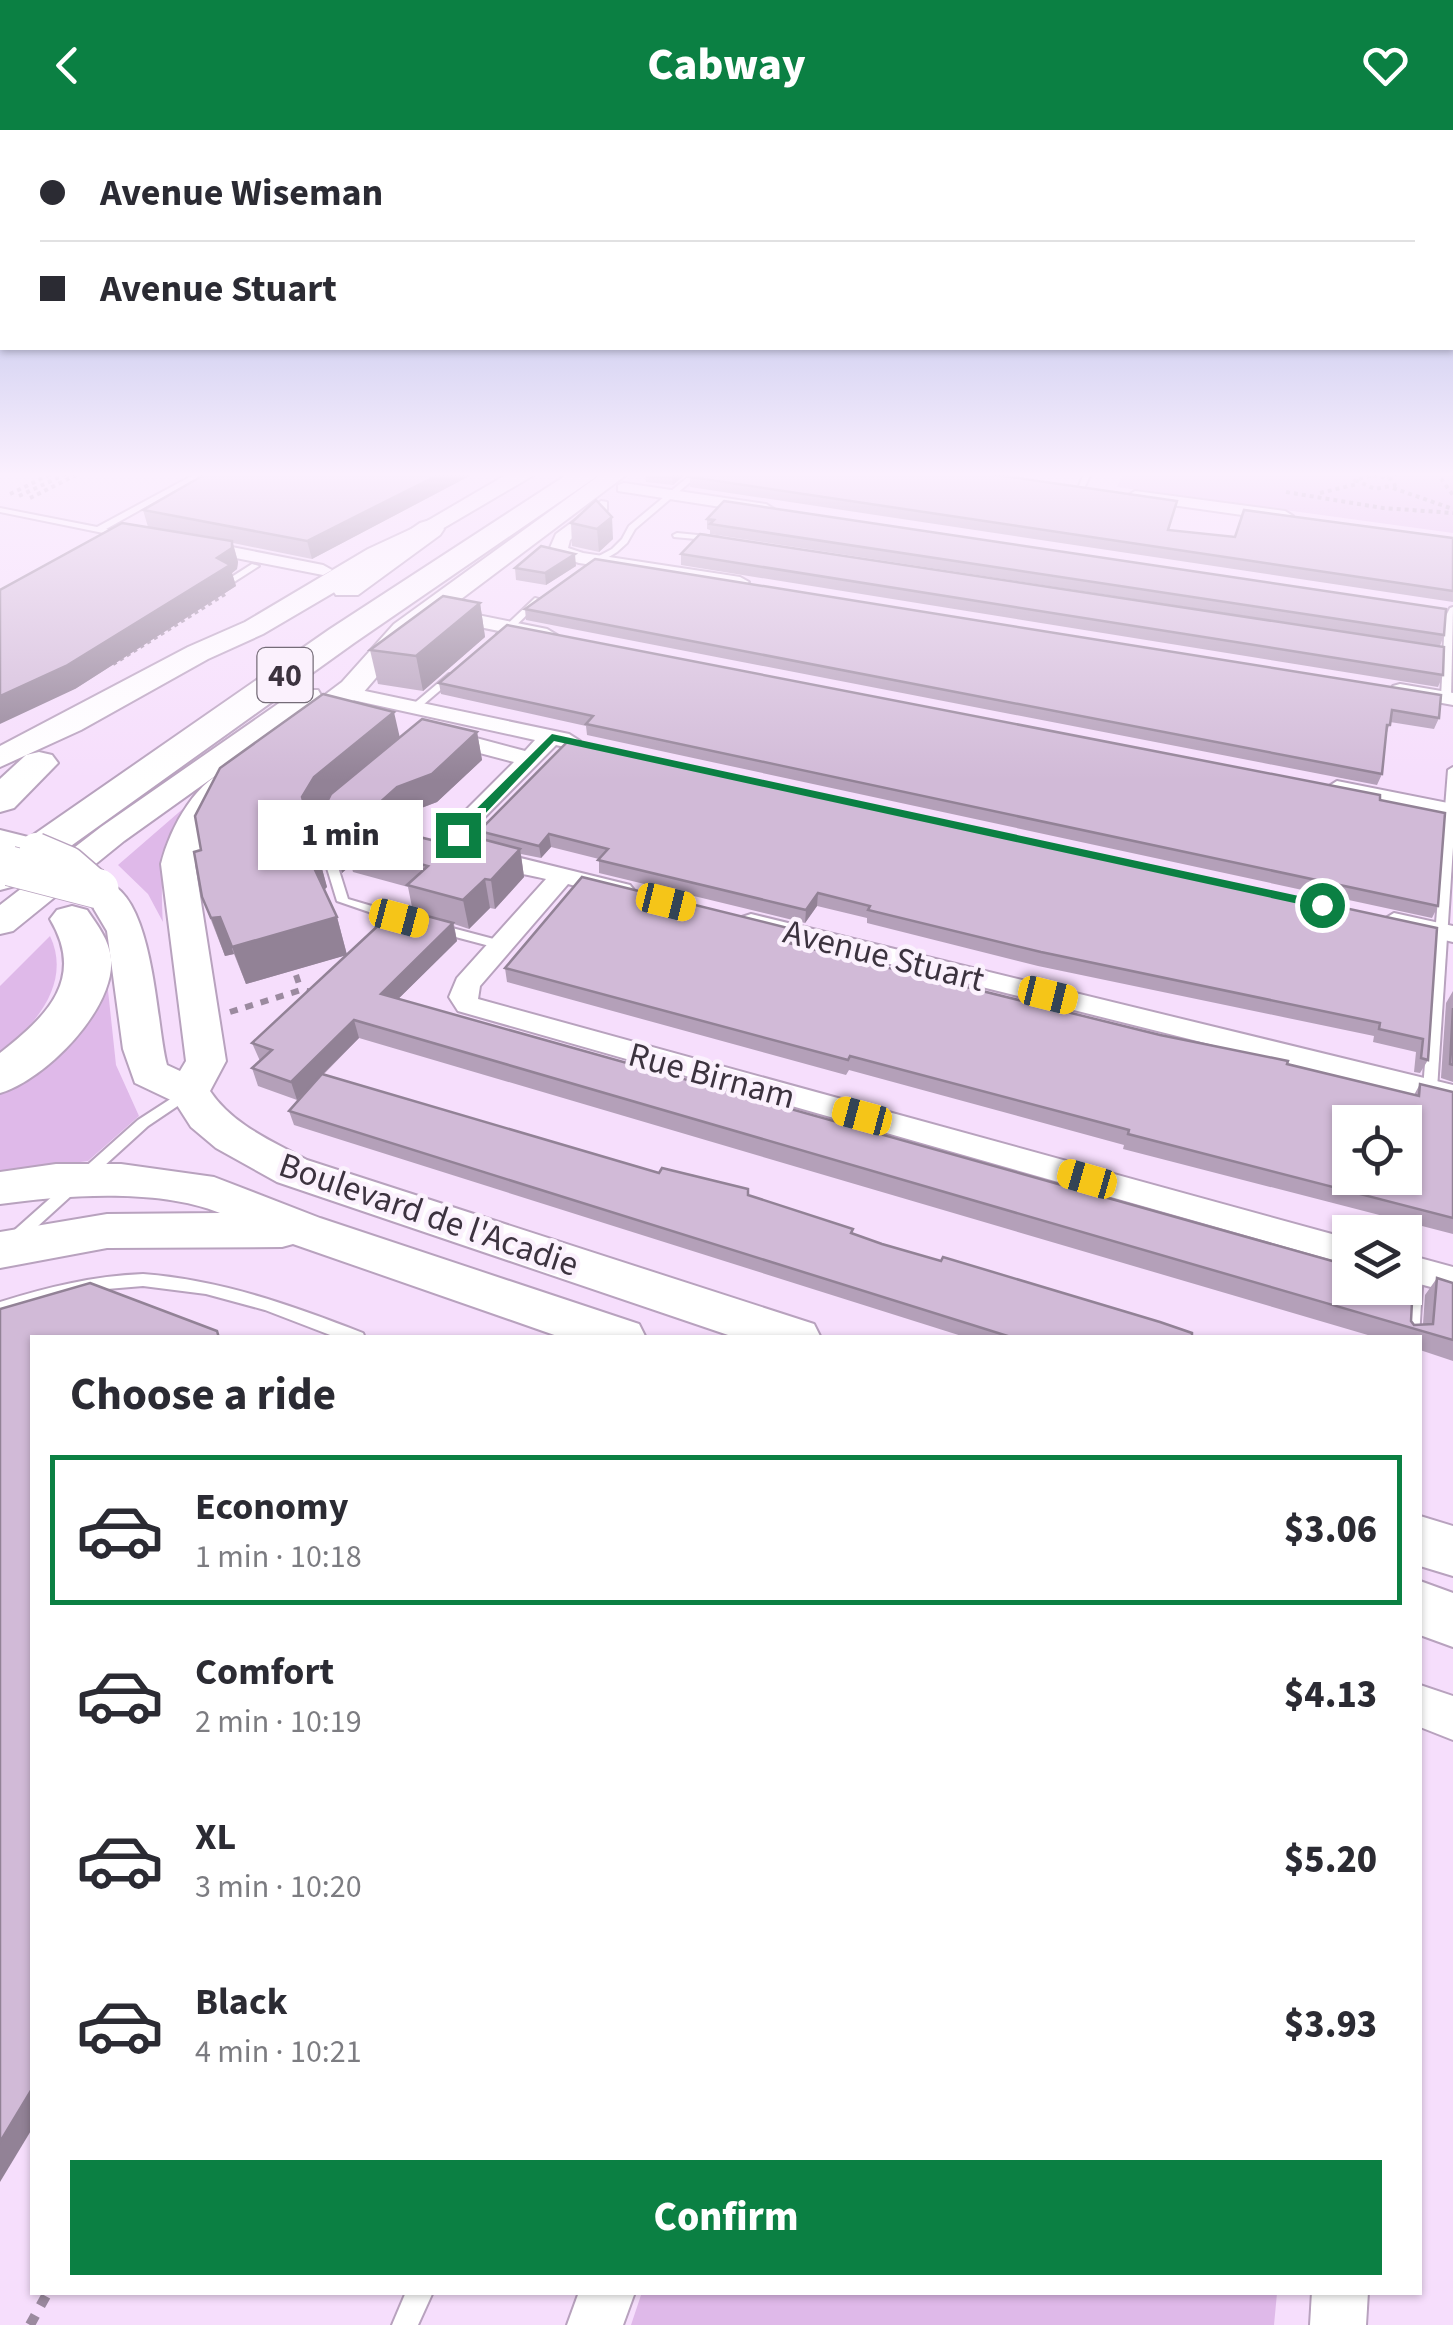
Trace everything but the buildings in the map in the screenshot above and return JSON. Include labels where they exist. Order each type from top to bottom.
[{"type":"highway","points":[[265,637],[366,574]]},
{"type":"highway","name":"40","points":[[134,740],[265,637],[375,574]]},
{"type":"highway","name":"40","points":[[0,880],[342,636],[448,574]]},
{"type":"highway","points":[[0,800],[55,772]]},
{"type":"highway","points":[[0,830],[55,772]]},
{"type":"highway","points":[[0,864],[86,904]]},
{"type":"highway","points":[[0,880],[46,897],[86,904]]},
{"type":"highway","points":[[0,1076],[55,1032],[82,988],[88,953],[86,904]]},
{"type":"main road","points":[[96,710],[164,661],[314,574]]},
{"type":"main road","points":[[0,924],[93,846],[480,574]]},
{"type":"main road","points":[[189,1092],[206,1061],[178,877],[184,839],[217,791],[335,701],[403,630]]},
{"type":"main road","points":[[0,758],[198,653],[265,637]]},
{"type":"main road","points":[[0,781],[55,772],[111,724],[265,637]]},
{"type":"main road","points":[[0,960],[175,792]]},
{"type":"main road","name":"Boulevard de l'Acadie","points":[[0,840],[69,863],[86,904],[116,907],[131,940],[139,1037],[149,1073],[189,1092],[206,1117],[230,1137],[292,1170],[788,1335]]},
{"type":"main road","name":"Boulevard de l'Acadie","points":[[0,1188],[80,1180],[140,1181],[189,1188],[254,1206],[304,1230],[613,1335]]},
{"type":"main road","points":[[3,1250],[106,1231],[304,1230]]},
{"type":"main road","points":[[1422,1542],[1453,1552]]},
{"type":"main road","points":[[1422,1609],[1453,1620]]},
{"type":"street","points":[[666,574],[758,585]]},
{"type":"street","points":[[1433,609],[1453,611]]},
{"type":"street","points":[[429,611],[568,638]]},
{"type":"street","points":[[1387,688],[1450,698]]},
{"type":"street","points":[[335,701],[414,708],[600,748]]},
{"type":"street","points":[[335,701],[430,733],[530,759]]},
{"type":"street","points":[[552,737],[462,827],[457,839],[471,854],[647,897]]},
{"type":"street","points":[[1312,783],[1451,810]]},
{"type":"street","name":"Rue Birnam","points":[[562,876],[464,988],[463,997],[473,1008],[1332,1247]]},
{"type":"street","points":[[1362,914],[1446,932]]},
{"type":"street","name":"Avenue Stuart","points":[[723,916],[1442,1092]]},
{"type":"street","points":[[1422,1272],[1453,1280]]},
{"type":"street","points":[[1422,1707],[1453,1718]]},
{"type":"street","points":[[595,2325],[606,2295]]},
{"type":"street","points":[[1338,2325],[1340,2295]]},
{"type":"lane","points":[[234,583],[245,574]]},
{"type":"lane","points":[[488,646],[550,592]]},
{"type":"lane","points":[[1450,698],[1448,652],[1453,611]]},
{"type":"lane","points":[[1429,649],[1448,652]]},
{"type":"lane","points":[[414,708],[459,670]]},
{"type":"lane","points":[[430,733],[450,716]]},
{"type":"lane","points":[[1442,1092],[1442,945],[1446,932],[1453,770]]},
{"type":"lane","points":[[360,792],[324,824],[321,832],[343,901],[501,945]]},
{"type":"lane","points":[[3,1250],[143,1123],[189,1092]]},
{"type":"lane","points":[[0,1308],[95,1283],[160,1282],[252,1301],[348,1335]]},
{"type":"lane","points":[[1411,1305],[1411,1335]]},
{"type":"lane","points":[[406,2325],[419,2295]]},
{"type":"path","points":[[113,664],[234,583]]},
{"type":"path","points":[[296,975],[301,990]]},
{"type":"path","points":[[218,1015],[301,990],[320,994],[305,1005]]},
{"type":"path","points":[[30,2325],[46,2295]]},
{"type":"shaded area","points":[[200,794],[178,825],[166,853],[163,922],[148,894],[118,865]]},
{"type":"shaded area","points":[[50,936],[57,970],[47,1002],[26,1029],[0,1052],[0,986]]},
{"type":"shaded area","points":[[107,981],[116,1065],[139,1116],[88,1161],[0,1173],[0,1092]]},
{"type":"shaded area","points":[[641,2295],[1277,2295],[1274,2325],[631,2325]]},
{"type":"route","points":[[458,835],[552,737],[1322,905]]}]
